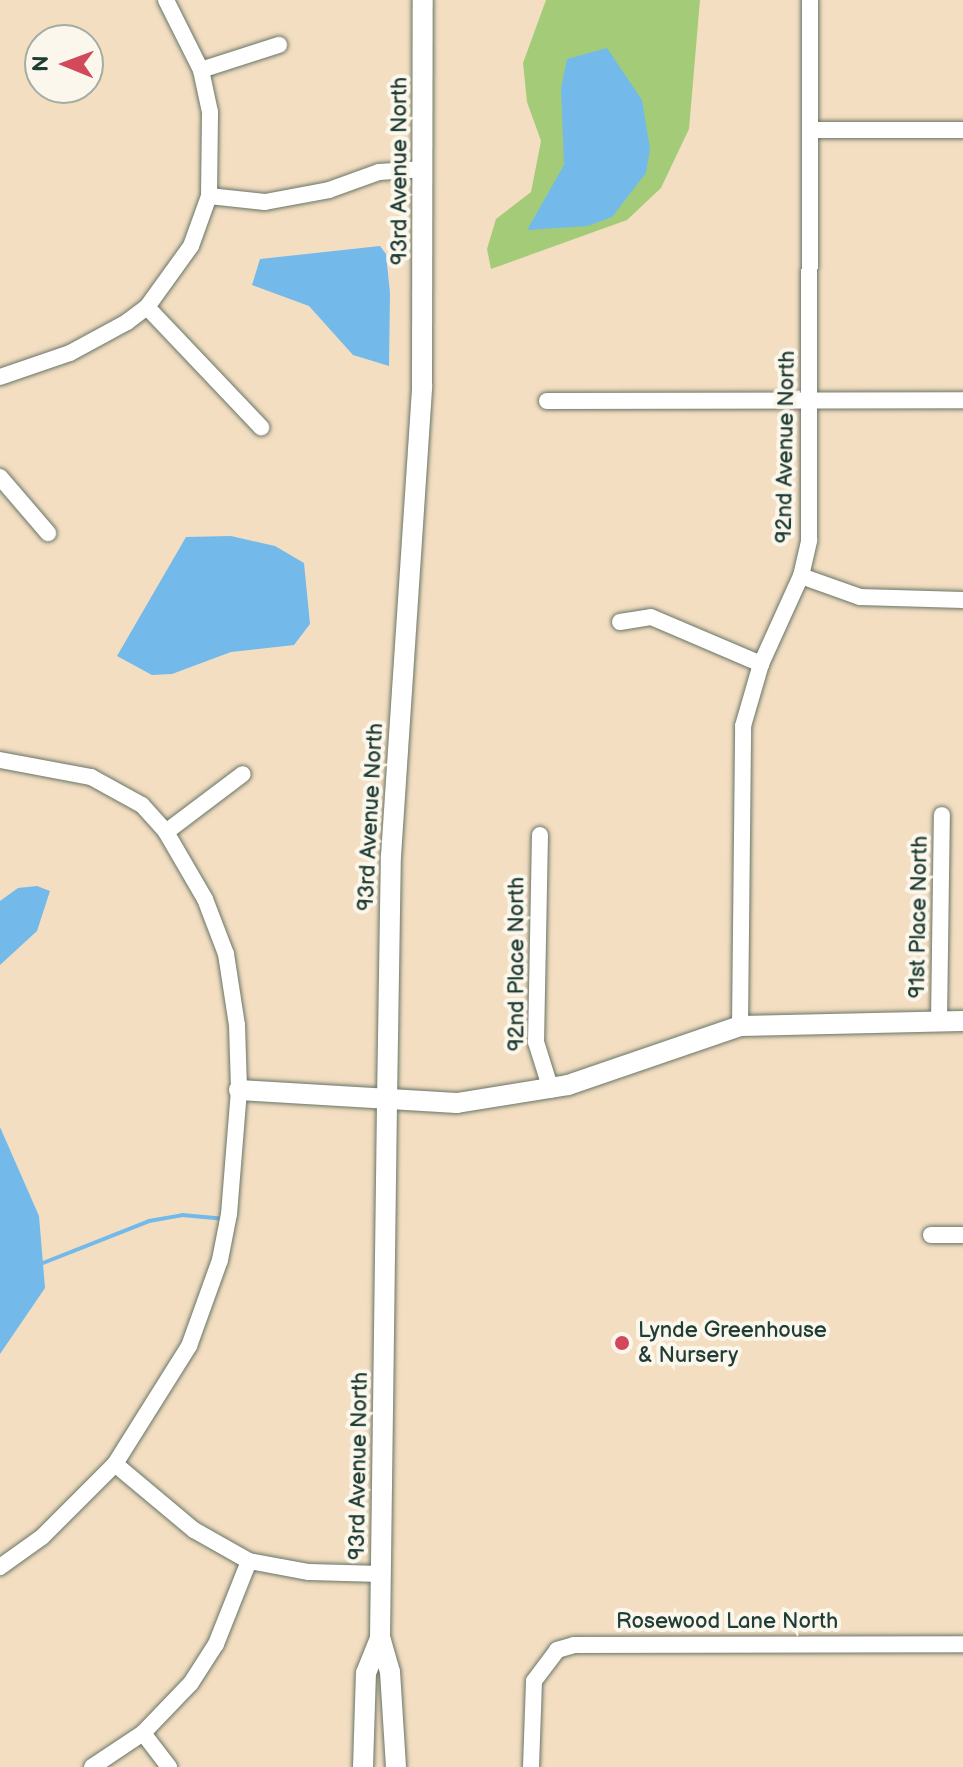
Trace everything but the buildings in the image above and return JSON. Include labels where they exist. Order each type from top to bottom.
[{"type":"street","points":[[0,377],[99,340],[147,307],[189,251],[209,196],[210,112],[201,70],[166,0]]},
{"type":"street","name":"93rd Avenue North","points":[[396,1767],[390,1672],[380,1638],[387,1102],[391,856],[422,371],[423,0]]},
{"type":"street","name":"92nd Avenue North","points":[[740,1026],[743,726],[761,664],[801,576],[809,540],[810,0]]},
{"type":"street","points":[[201,70],[279,45]]},
{"type":"street","points":[[810,130],[963,130]]},
{"type":"street","points":[[209,196],[276,201],[329,190],[379,172],[424,169]]},
{"type":"street","points":[[147,307],[261,427]]},
{"type":"street","points":[[547,401],[963,400]]},
{"type":"street","points":[[0,477],[48,533]]},
{"type":"street","points":[[801,576],[860,597],[963,600]]},
{"type":"street","points":[[620,622],[651,617],[761,664]]},
{"type":"street","points":[[0,760],[104,782],[142,805],[166,832],[205,899],[226,954],[237,1025],[239,1090],[229,1214],[206,1304],[168,1387],[115,1464],[42,1537],[0,1567]]},
{"type":"street","points":[[166,832],[243,774]]},
{"type":"street","name":"91st Place North","points":[[939,1021],[942,815]]},
{"type":"street","name":"92nd Place North","points":[[540,835],[536,1042],[551,1090]]},
{"type":"street","points":[[239,1090],[387,1102],[457,1103],[551,1090],[740,1026],[963,1021]]},
{"type":"street","points":[[931,1235],[963,1235]]},
{"type":"street","points":[[115,1464],[194,1530],[249,1561],[294,1570],[381,1574]]},
{"type":"street","points":[[92,1767],[143,1733],[191,1683],[216,1644],[249,1561]]},
{"type":"street","name":"93rd Avenue North","points":[[363,1767],[366,1673],[380,1638]]},
{"type":"street","name":"Rosewood Lane North","points":[[531,1767],[534,1681],[542,1664],[557,1650],[574,1645],[963,1644]]},
{"type":"street","points":[[143,1733],[169,1767]]},
{"type":"green space","points":[[546,0],[700,0],[689,129],[661,188],[627,220],[491,269],[487,249],[496,219],[531,192],[541,141],[527,102],[523,63]]},
{"type":"water","points":[[607,48],[642,100],[650,149],[646,173],[612,217],[588,226],[527,230],[564,165],[561,88],[567,59]]},
{"type":"water","points":[[380,246],[386,254],[390,293],[389,366],[353,355],[309,306],[252,285],[260,259]]},
{"type":"water","points":[[231,536],[275,546],[304,563],[310,624],[294,645],[231,652],[172,674],[152,675],[117,656],[186,537]]},
{"type":"water","points":[[37,886],[50,891],[37,931],[0,965],[0,901],[18,888]]},
{"type":"water","points":[[0,1127],[39,1216],[45,1288],[0,1354]]},
{"type":"waterway","points":[[43,1263],[149,1221],[182,1215],[218,1218]]},
{"type":"place","name":"Lynde Greenhouse & Nursery","points":[[622,1343]]}]
